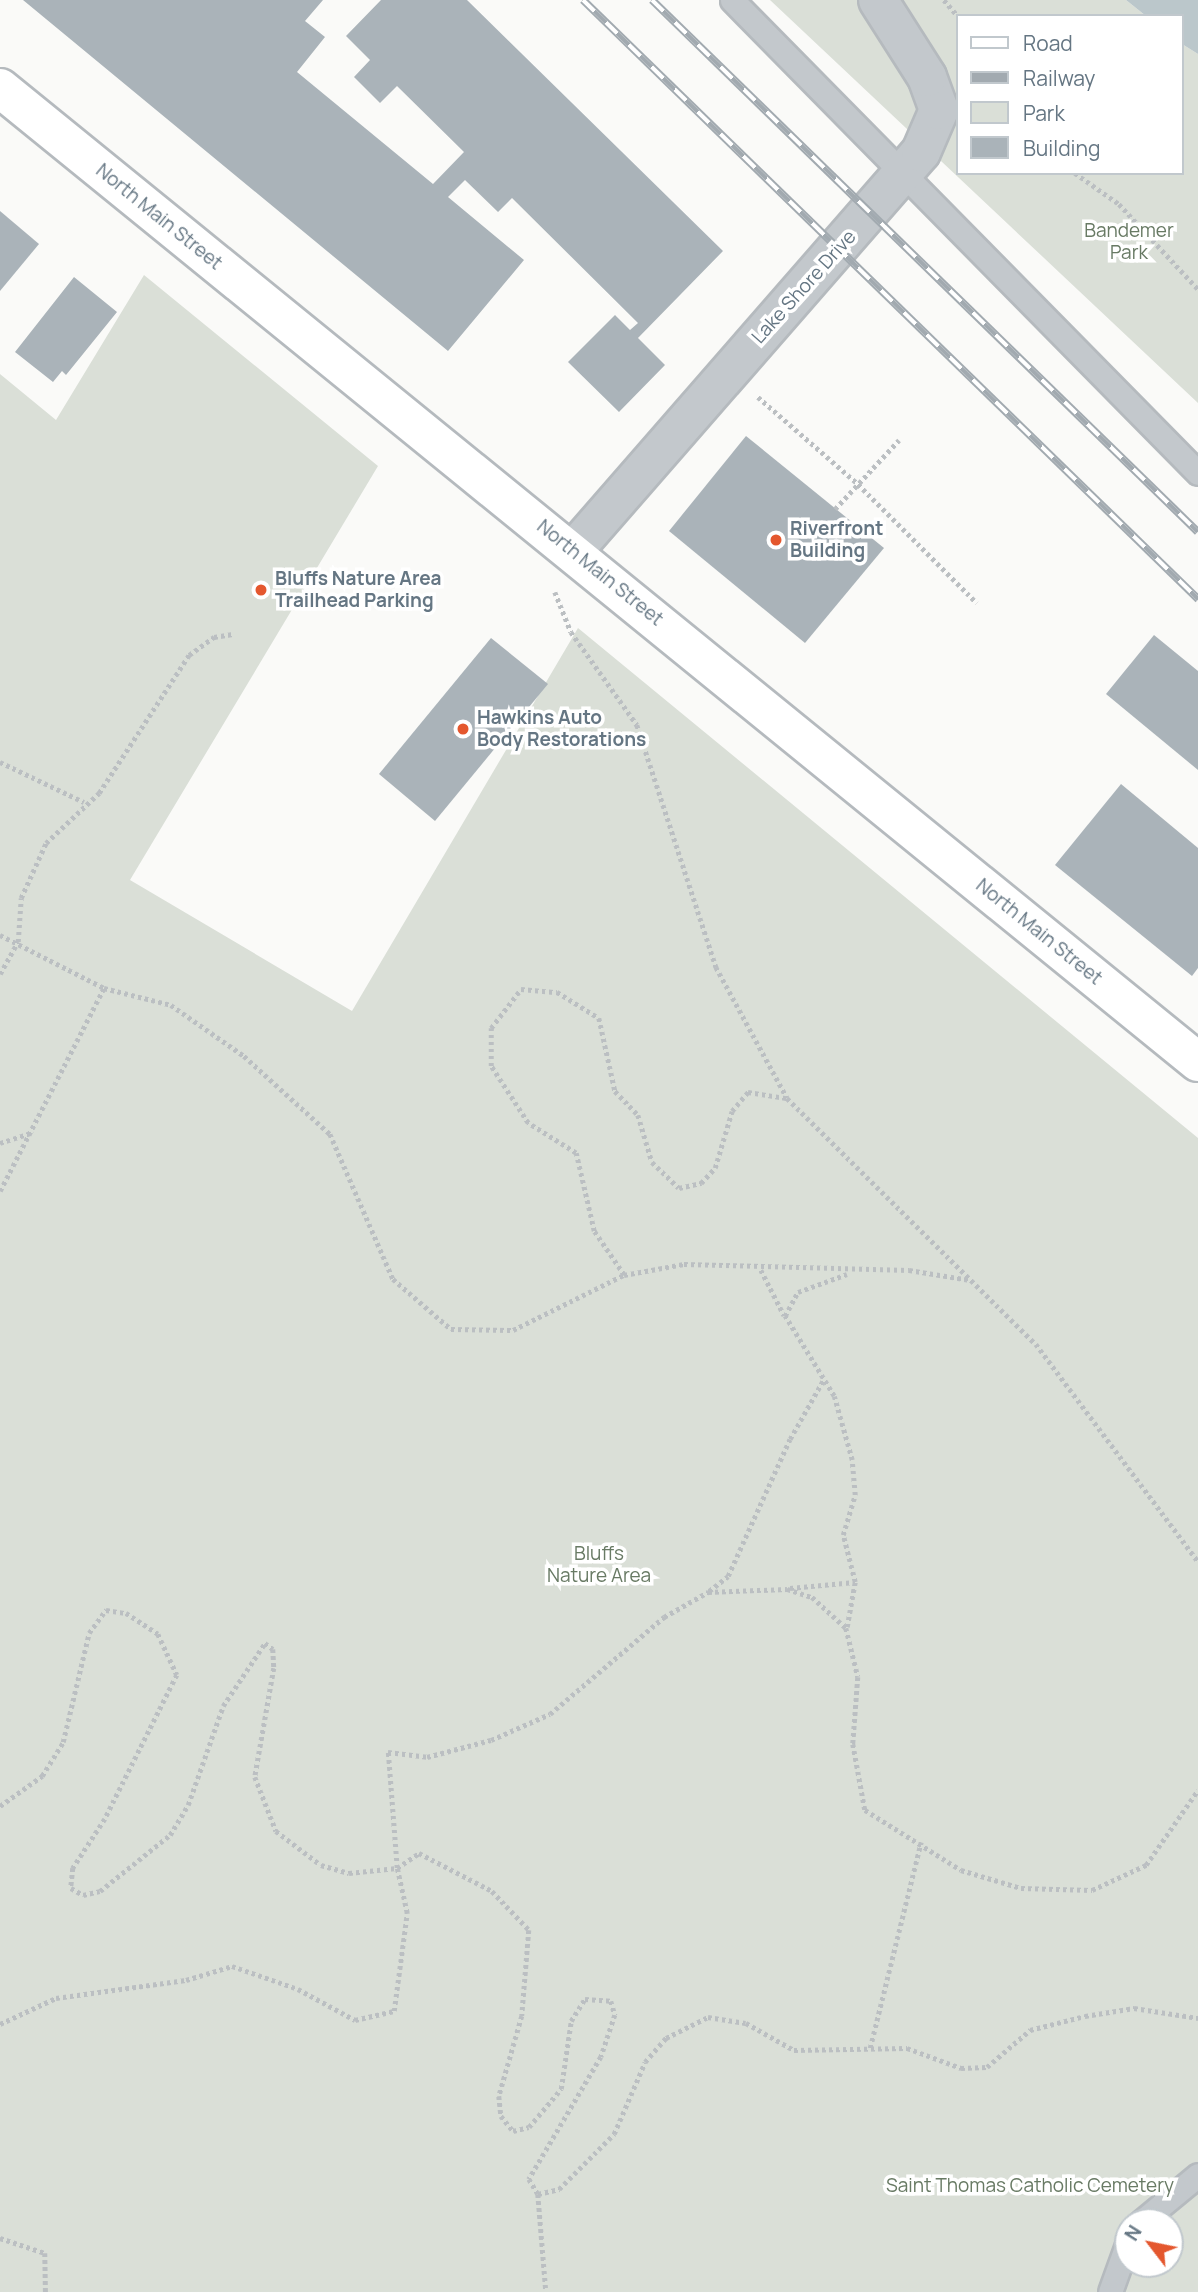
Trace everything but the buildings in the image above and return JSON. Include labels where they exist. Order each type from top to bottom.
[{"type":"main road","name":"North Main Street","points":[[0,88],[573,551],[1198,1062]]},
{"type":"street","name":"Lake Shore Drive","points":[[573,551],[906,170],[939,110],[927,77],[878,0]]},
{"type":"lane","points":[[732,0],[906,170],[1198,473]]},
{"type":"lane","points":[[1158,2208],[1198,2175]]},
{"type":"path","points":[[944,0],[956,14]]},
{"type":"path","points":[[1077,175],[1119,204],[1198,289]]},
{"type":"path","points":[[755,394],[858,484],[977,603]]},
{"type":"path","points":[[835,509],[899,440]]},
{"type":"path","points":[[573,551],[551,580],[571,632],[637,725],[716,967],[787,1098],[1035,1345],[1198,1561]]},
{"type":"path","points":[[0,974],[18,942],[21,898],[46,843],[84,802],[99,793],[189,655],[215,636],[233,634]]},
{"type":"path","points":[[0,762],[84,802]]},
{"type":"path","points":[[0,936],[18,942],[104,988],[171,1005],[244,1056],[330,1134],[393,1279],[451,1329],[513,1330],[624,1275],[684,1264],[851,1272],[909,1270],[970,1280]]},
{"type":"path","points":[[0,1191],[33,1132],[104,988]]},
{"type":"path","points":[[624,1275],[594,1231],[576,1153],[528,1123],[491,1066],[491,1028],[521,989],[557,992],[599,1018],[615,1091],[638,1115],[652,1162],[679,1188],[701,1183],[715,1168],[732,1111],[748,1092],[787,1098]]},
{"type":"path","points":[[0,1143],[33,1132]]},
{"type":"path","points":[[761,1269],[785,1316],[824,1379],[852,1460],[855,1496],[843,1535],[855,1582],[846,1628],[858,1677],[853,1744],[865,1810],[921,1842],[961,1870],[1021,1888],[1092,1889],[1146,1865],[1198,1790]]},
{"type":"path","points":[[785,1316],[798,1292],[851,1272]]},
{"type":"path","points":[[0,2024],[56,1998],[186,1980],[232,1966],[298,1989],[355,2020],[394,2011],[407,1913],[397,1868],[388,1752],[428,1757],[550,1714],[664,1617],[708,1592],[728,1576],[789,1439],[824,1379]]},
{"type":"path","points":[[708,1592],[855,1582]]},
{"type":"path","points":[[767,1590],[812,1597],[846,1628]]},
{"type":"path","points":[[0,1806],[42,1776],[63,1742],[89,1633],[106,1610],[116,1611],[158,1634],[177,1675],[74,1868],[71,1888],[83,1895],[100,1891],[170,1835],[188,1805],[223,1706],[265,1643],[273,1649],[274,1668],[255,1777],[276,1831],[321,1865],[349,1873],[397,1868],[419,1853],[492,1891],[529,1930],[522,2017],[499,2096],[501,2116],[513,2131],[529,2127],[561,2089],[571,2021],[585,1999],[611,2001],[615,2015],[601,2057],[529,2179],[538,2194],[545,2292]]},
{"type":"path","points":[[870,2048],[921,1842]]},
{"type":"path","points":[[538,2194],[559,2189],[614,2134],[645,2062],[686,2025],[708,2017],[746,2023],[794,2050],[908,2048],[961,2068],[987,2067],[1030,2030],[1085,2016],[1134,2008],[1198,2018]]},
{"type":"path","points":[[0,2238],[45,2253],[46,2292]]},
{"type":"green space","name":"Bandemer Park","points":[[770,0],[1126,0],[1144,14],[956,14],[956,175],[1184,175],[1184,45],[1198,54],[1198,403]]},
{"type":"green space","name":"Bluffs Nature Area","points":[[144,275],[378,466],[130,880],[352,1011],[578,628],[1198,1138],[1198,2292],[0,2292],[0,374],[56,420]]},
{"type":"shaded area","points":[[1126,0],[1198,0],[1198,54],[1184,45],[1184,14],[1144,14]]},
{"type":"railway","points":[[583,0],[1198,599]]},
{"type":"railway","points":[[652,0],[1198,532]]},
{"type":"place","name":"Riverfront Building","points":[[776,540]]},
{"type":"place","name":"Bluffs Nature Area Trailhead Parking","points":[[261,590]]},
{"type":"place","name":"Hawkins Auto Body Restorations","points":[[463,729]]},
{"type":"park label","name":"Saint Thomas Catholic Cemetery","points":[[1030,2186]]}]
